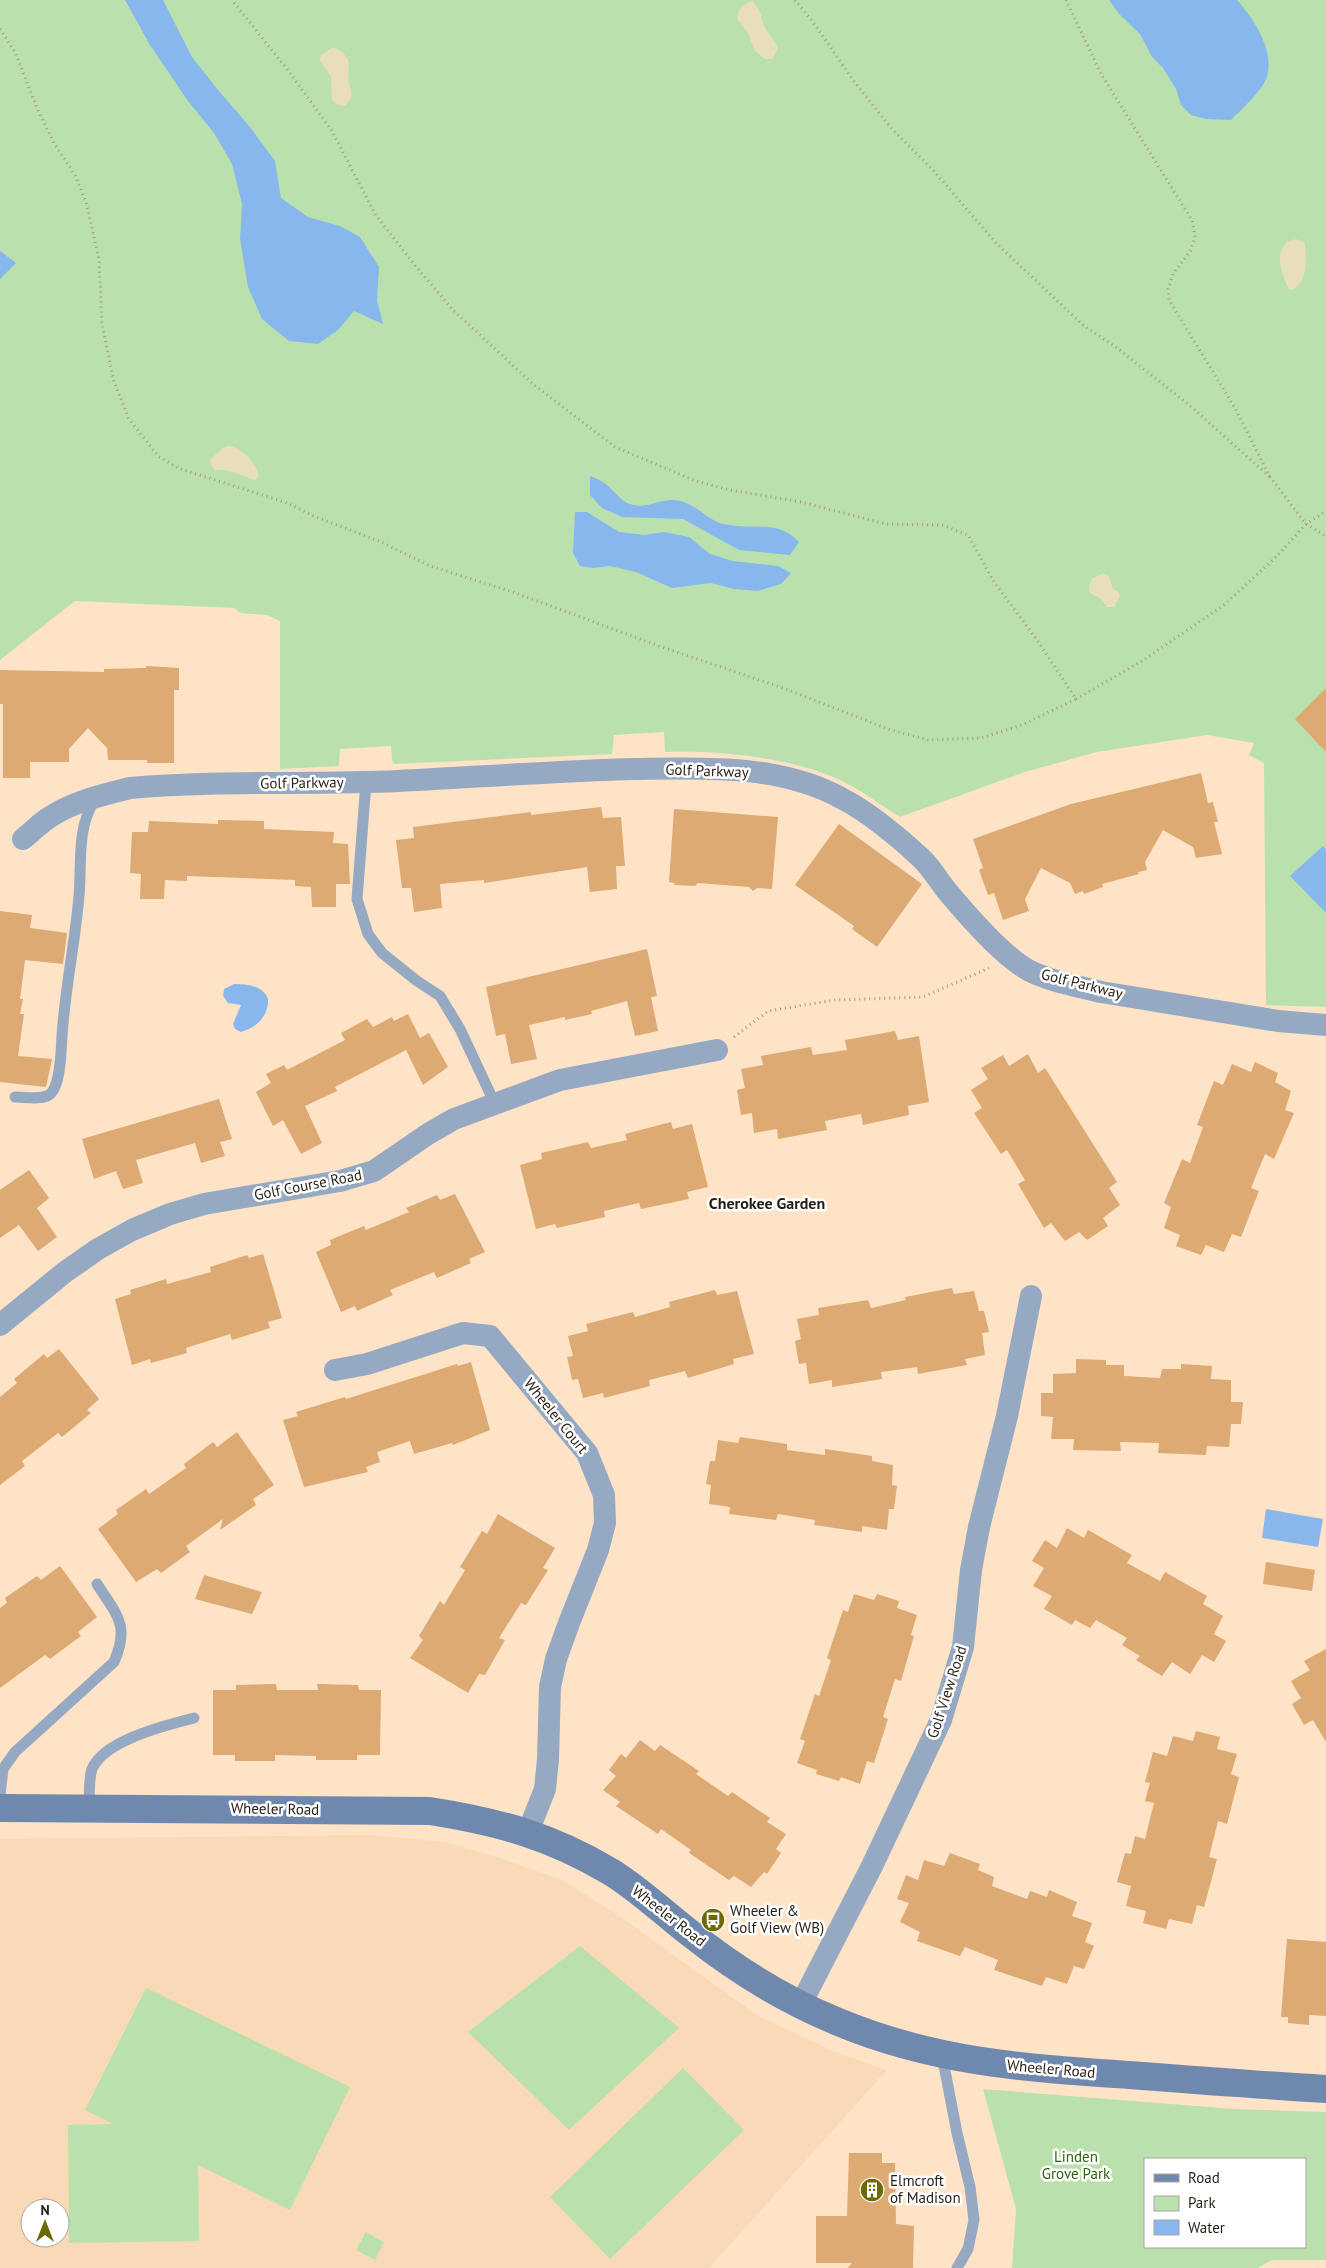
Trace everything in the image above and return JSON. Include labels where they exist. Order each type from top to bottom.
[{"type":"street","name":"Golf Parkway","points":[[23,839],[48,818],[97,796],[130,788],[366,782],[569,770],[700,768],[746,771],[779,776],[840,797],[864,812],[922,858],[948,892],[1011,958],[1031,971],[1101,992],[1278,1022],[1326,1025]]},
{"type":"street","name":"Golf Course Road","points":[[0,1325],[65,1272],[98,1249],[132,1230],[170,1214],[204,1204],[340,1181],[374,1171],[428,1134],[454,1119],[560,1080],[717,1050]]},
{"type":"street","name":"Golf View Road","points":[[801,2004],[872,1866],[941,1720],[963,1647],[971,1570],[979,1527],[1007,1416],[1031,1296]]},
{"type":"street","name":"Wheeler Court","points":[[335,1370],[367,1364],[463,1333],[490,1336],[587,1453],[599,1478],[604,1495],[605,1523],[598,1550],[556,1659],[550,1687],[548,1759],[545,1789],[528,1832]]},
{"type":"street","name":"Wheeler Road","points":[[0,1808],[430,1811],[482,1819],[528,1832],[578,1854],[614,1874],[725,1960],[801,2004],[836,2021],[887,2040],[942,2055],[996,2064],[1062,2071],[1326,2090]]},
{"type":"lane","points":[[366,782],[357,899],[368,934],[382,954],[440,996],[460,1029],[495,1104]]},
{"type":"lane","points":[[15,1096],[42,1097],[49,1095],[54,1090],[59,1071],[63,1012],[79,896],[83,824],[88,810],[97,796]]},
{"type":"lane","points":[[0,1794],[3,1769],[15,1752],[114,1662],[121,1646],[123,1631],[114,1611],[97,1584]]},
{"type":"lane","points":[[89,1808],[92,1771],[100,1758],[110,1750],[144,1733],[194,1718]]},
{"type":"lane","points":[[942,2055],[956,2133],[970,2187],[974,2220],[968,2249],[957,2268]]},
{"type":"path","points":[[232,0],[290,73],[332,132],[375,214],[413,263],[454,310],[532,384],[615,447],[696,481],[730,490],[801,502],[886,524],[942,526],[968,535],[994,582],[1076,699]]},
{"type":"path","points":[[795,0],[813,22],[853,80],[892,129],[932,169],[997,244],[1084,326],[1118,348],[1188,404],[1270,478],[1306,524],[1326,536]]},
{"type":"path","points":[[1066,0],[1101,74],[1192,220],[1195,237],[1191,250],[1173,274],[1168,288],[1168,300],[1235,408],[1270,478]]},
{"type":"path","points":[[0,29],[15,52],[37,108],[54,143],[75,175],[86,202],[98,259],[102,324],[114,382],[126,412],[143,439],[158,456],[178,468],[287,503],[316,517],[379,540],[430,566],[513,592],[659,646],[783,688],[888,730],[928,740],[981,738],[1022,725],[1076,699],[1142,661],[1224,605],[1277,556],[1306,524],[1326,511]]},
{"type":"path","points":[[717,1050],[768,1011],[835,1000],[923,997],[1011,958]]},
{"type":"shaded area","points":[[372,1835],[444,1842],[497,1857],[562,1880],[625,1920],[758,2016],[835,2052],[887,2070],[709,2268],[0,2268],[0,1839]]},
{"type":"green space","points":[[0,0],[1326,0],[1326,1007],[1266,1005],[1264,763],[1249,755],[1254,743],[1207,735],[1097,752],[1025,772],[900,817],[855,788],[812,769],[763,758],[712,753],[665,752],[664,732],[614,735],[612,754],[394,764],[391,746],[340,749],[339,766],[280,769],[280,621],[267,615],[241,613],[234,608],[75,601],[0,660]]},
{"type":"green space","points":[[580,1946],[679,2028],[569,2130],[468,2032]]},
{"type":"green space","points":[[146,1988],[350,2087],[290,2210],[198,2165],[199,2241],[70,2243],[68,2125],[113,2124],[85,2110]]},
{"type":"green space","points":[[683,2068],[744,2130],[610,2259],[550,2197]]},
{"type":"green space","name":"Linden Grove Park","points":[[983,2089],[1234,2109],[1326,2112],[1326,2260],[1272,2260],[1258,2268],[1012,2268],[1016,2209]]},
{"type":"green space","points":[[366,2232],[384,2242],[375,2260],[356,2250]]},
{"type":"sand","points":[[752,1],[756,5],[766,29],[778,49],[772,59],[765,59],[755,51],[748,33],[737,19],[742,7]]},
{"type":"sand","points":[[331,48],[336,48],[346,56],[349,62],[348,76],[351,98],[345,106],[338,105],[332,100],[331,77],[320,61],[321,55]]},
{"type":"sand","points":[[1296,239],[1305,243],[1305,270],[1300,283],[1290,290],[1283,275],[1280,253],[1285,244]]},
{"type":"sand","points":[[228,446],[243,452],[251,461],[259,476],[255,480],[226,470],[215,470],[211,465],[210,460],[222,448]]},
{"type":"sand","points":[[1103,573],[1109,576],[1113,589],[1119,592],[1120,596],[1114,607],[1107,607],[1100,598],[1090,593],[1089,586],[1092,579]]},
{"type":"water","points":[[125,0],[163,0],[192,57],[250,127],[275,161],[281,198],[308,217],[340,226],[360,237],[379,267],[377,300],[383,324],[354,311],[338,330],[318,344],[289,341],[262,319],[248,287],[240,239],[242,204],[232,164],[214,133],[188,101],[150,45]]},
{"type":"water","points":[[1109,0],[1237,0],[1258,29],[1267,52],[1268,74],[1263,85],[1231,120],[1206,119],[1191,115],[1181,105],[1176,89],[1163,68],[1152,57],[1140,34],[1119,14]]},
{"type":"water","points":[[0,251],[16,263],[0,279]]},
{"type":"water","points":[[590,476],[605,484],[630,504],[639,506],[667,500],[680,501],[687,503],[717,522],[734,526],[782,530],[799,542],[790,555],[739,550],[683,519],[622,517],[602,508],[590,495]]},
{"type":"water","points":[[575,512],[587,512],[619,532],[644,535],[664,532],[689,537],[710,554],[733,561],[778,566],[791,573],[781,584],[758,591],[734,589],[711,583],[672,588],[636,572],[610,566],[594,568],[580,566],[573,553]]},
{"type":"water","points":[[1323,846],[1326,850],[1326,913],[1290,876]]},
{"type":"water","points":[[234,984],[249,985],[259,989],[263,991],[268,999],[264,1016],[252,1028],[241,1032],[235,1029],[233,1024],[241,1005],[228,1003],[223,996],[224,989]]},
{"type":"water","points":[[1266,1509],[1323,1519],[1318,1547],[1262,1538]]},
{"type":"building","points":[[146,666],[179,668],[179,690],[174,690],[174,763],[147,763],[147,760],[108,760],[107,748],[88,728],[69,749],[69,762],[30,762],[30,778],[3,778],[3,704],[0,704],[0,670],[104,672],[104,669],[146,668]]},
{"type":"building","points":[[1326,688],[1326,752],[1295,719]]},
{"type":"building","points":[[1201,773],[1208,803],[1213,802],[1218,822],[1214,822],[1222,854],[1196,858],[1193,847],[1163,830],[1145,862],[1147,870],[1102,884],[1103,887],[1084,894],[1083,891],[1075,894],[1070,883],[1041,868],[1025,899],[1029,911],[1003,920],[994,893],[988,895],[979,870],[983,868],[973,839],[1071,804]]},
{"type":"building","points":[[601,807],[603,818],[621,817],[625,866],[616,866],[617,889],[590,892],[587,867],[484,883],[484,880],[440,884],[442,908],[414,912],[411,888],[402,888],[396,840],[414,838],[413,827],[531,812],[531,815]]},
{"type":"building","points":[[674,809],[778,817],[772,889],[757,888],[753,891],[749,887],[698,883],[695,886],[674,885],[675,883],[669,882]]},
{"type":"building","points":[[218,820],[264,821],[264,829],[334,832],[333,843],[348,844],[350,884],[336,884],[336,907],[312,907],[311,887],[295,886],[295,880],[187,876],[187,881],[165,880],[164,899],[140,899],[141,874],[130,873],[132,832],[148,832],[149,821],[218,824]]},
{"type":"building","points":[[839,824],[922,884],[877,947],[852,929],[854,926],[795,885]]},
{"type":"building","points":[[0,911],[32,915],[30,928],[67,933],[63,964],[25,960],[20,999],[23,999],[20,1014],[24,1014],[18,1056],[52,1059],[46,1087],[0,1082]]},
{"type":"building","points":[[647,949],[657,996],[651,997],[658,1031],[635,1036],[627,1001],[591,1011],[592,1014],[565,1020],[565,1017],[529,1025],[537,1059],[511,1064],[505,1034],[496,1036],[486,987]]},
{"type":"building","points":[[408,1014],[420,1038],[429,1033],[448,1067],[423,1085],[406,1050],[335,1087],[337,1091],[305,1106],[322,1143],[301,1154],[283,1120],[273,1126],[256,1092],[271,1083],[266,1074],[284,1065],[287,1070],[345,1040],[341,1033],[367,1019],[373,1027],[392,1017],[394,1021]]},
{"type":"building","points":[[895,1031],[898,1040],[919,1036],[929,1102],[908,1106],[909,1115],[863,1125],[861,1114],[825,1121],[827,1130],[778,1139],[777,1129],[754,1133],[752,1113],[741,1115],[737,1090],[745,1088],[741,1069],[763,1065],[761,1056],[811,1047],[813,1055],[847,1050],[845,1040]]},
{"type":"building","points":[[1028,1054],[1038,1073],[1045,1068],[1117,1182],[1109,1188],[1120,1205],[1103,1218],[1108,1226],[1087,1240],[1079,1232],[1065,1241],[1051,1223],[1044,1228],[1018,1184],[1025,1180],[1007,1150],[1001,1154],[974,1113],[982,1108],[971,1090],[988,1079],[981,1068],[1003,1055],[1009,1066]]},
{"type":"building","points":[[1255,1062],[1278,1073],[1275,1082],[1291,1091],[1285,1110],[1294,1113],[1274,1159],[1265,1154],[1251,1188],[1259,1191],[1241,1237],[1232,1234],[1224,1252],[1206,1245],[1201,1255],[1176,1246],[1180,1235],[1164,1228],[1171,1207],[1164,1203],[1182,1159],[1190,1163],[1203,1127],[1197,1125],[1214,1081],[1223,1085],[1232,1064],[1251,1072]]},
{"type":"building","points":[[219,1099],[232,1139],[220,1142],[225,1156],[201,1163],[195,1143],[136,1160],[143,1183],[123,1189],[116,1171],[94,1179],[82,1139]]},
{"type":"building","points":[[671,1122],[673,1129],[692,1124],[708,1187],[687,1192],[689,1199],[641,1209],[639,1203],[604,1211],[605,1217],[557,1228],[555,1224],[536,1229],[520,1165],[542,1159],[541,1153],[588,1142],[591,1148],[627,1140],[625,1134]]},
{"type":"building","points":[[29,1170],[49,1198],[37,1208],[57,1237],[38,1251],[19,1225],[0,1238],[0,1190]]},
{"type":"building","points":[[455,1194],[485,1252],[469,1259],[471,1263],[437,1278],[434,1272],[390,1290],[393,1295],[357,1311],[355,1306],[341,1312],[316,1252],[331,1245],[330,1240],[364,1226],[366,1230],[409,1212],[406,1208],[437,1195],[440,1200]]},
{"type":"building","points":[[263,1254],[282,1318],[268,1322],[270,1328],[232,1340],[230,1334],[186,1348],[187,1353],[151,1363],[150,1359],[132,1365],[115,1299],[131,1294],[130,1290],[166,1279],[167,1284],[211,1272],[210,1267],[247,1255],[249,1258]]},
{"type":"building","points":[[952,1288],[954,1294],[974,1291],[979,1311],[984,1311],[989,1332],[982,1333],[985,1355],[965,1359],[967,1365],[918,1374],[917,1367],[881,1372],[882,1379],[832,1387],[832,1380],[809,1384],[806,1363],[799,1364],[795,1341],[801,1339],[797,1319],[819,1315],[818,1308],[868,1300],[871,1308],[906,1300],[905,1297]]},
{"type":"building","points":[[715,1290],[717,1295],[737,1291],[754,1354],[733,1359],[734,1364],[688,1378],[685,1371],[649,1380],[650,1386],[604,1398],[603,1393],[583,1398],[578,1379],[572,1380],[567,1357],[573,1356],[568,1336],[588,1331],[586,1324],[633,1312],[635,1317],[670,1307],[669,1302]]},
{"type":"building","points":[[59,1349],[99,1399],[87,1410],[91,1413],[62,1437],[58,1433],[22,1461],[25,1466],[0,1485],[0,1397],[17,1383],[14,1379],[44,1354],[47,1358]]},
{"type":"building","points":[[1076,1359],[1106,1360],[1106,1365],[1124,1365],[1124,1376],[1160,1378],[1162,1369],[1181,1369],[1181,1364],[1212,1366],[1211,1379],[1231,1380],[1231,1402],[1243,1402],[1241,1424],[1231,1424],[1229,1447],[1207,1446],[1206,1455],[1158,1453],[1159,1443],[1120,1442],[1121,1451],[1073,1450],[1074,1439],[1051,1439],[1053,1417],[1041,1416],[1041,1393],[1053,1393],[1053,1374],[1076,1373]]},
{"type":"building","points":[[471,1362],[490,1430],[453,1445],[452,1443],[414,1454],[410,1441],[377,1452],[380,1462],[366,1467],[368,1472],[304,1487],[283,1420],[298,1416],[296,1412],[345,1397],[346,1399],[457,1364],[458,1366]]},
{"type":"building","points":[[237,1432],[274,1485],[253,1499],[256,1505],[220,1530],[223,1519],[186,1546],[190,1552],[161,1573],[157,1569],[136,1582],[98,1529],[118,1514],[116,1510],[146,1489],[149,1494],[186,1468],[184,1464],[213,1442],[217,1447]]},
{"type":"building","points":[[740,1437],[787,1444],[787,1450],[825,1455],[825,1449],[872,1456],[872,1461],[893,1465],[892,1485],[897,1486],[894,1509],[889,1509],[887,1530],[862,1526],[862,1532],[814,1525],[815,1520],[778,1514],[776,1520],[729,1514],[730,1507],[709,1504],[711,1485],[706,1484],[710,1461],[715,1461],[718,1440],[738,1443]]},
{"type":"building","points":[[498,1514],[555,1548],[543,1568],[548,1570],[526,1605],[521,1603],[499,1638],[505,1640],[485,1675],[479,1674],[468,1693],[410,1658],[423,1640],[419,1636],[440,1601],[444,1605],[465,1570],[460,1567],[482,1531],[487,1534]]},
{"type":"building","points":[[1067,1528],[1084,1538],[1088,1530],[1132,1555],[1127,1563],[1160,1581],[1165,1572],[1207,1596],[1203,1604],[1223,1616],[1214,1634],[1226,1641],[1214,1662],[1202,1655],[1190,1674],[1172,1662],[1162,1676],[1136,1660],[1140,1656],[1122,1645],[1127,1638],[1096,1620],[1090,1628],[1075,1620],[1072,1625],[1044,1609],[1052,1596],[1033,1586],[1044,1568],[1032,1561],[1045,1540],[1057,1548]]},
{"type":"building","points":[[1266,1562],[1315,1570],[1312,1591],[1263,1584]]},
{"type":"building","points":[[60,1566],[97,1617],[78,1632],[81,1636],[50,1659],[45,1655],[0,1688],[0,1608],[7,1603],[5,1598],[37,1576],[41,1580]]},
{"type":"building","points":[[204,1575],[262,1592],[252,1614],[195,1599]]},
{"type":"building","points":[[854,1594],[874,1600],[877,1594],[899,1601],[897,1608],[917,1615],[911,1635],[914,1636],[901,1681],[895,1679],[883,1717],[888,1719],[874,1763],[867,1761],[860,1784],[841,1777],[839,1781],[816,1774],[817,1770],[797,1763],[805,1741],[800,1739],[815,1694],[819,1696],[831,1660],[827,1658],[843,1610],[848,1612]]},
{"type":"building","points":[[1326,1649],[1326,1742],[1313,1720],[1304,1725],[1292,1704],[1301,1698],[1291,1681],[1310,1670],[1304,1661]]},
{"type":"building","points":[[276,1684],[277,1690],[318,1690],[317,1684],[358,1685],[359,1690],[381,1690],[380,1755],[357,1755],[357,1760],[316,1760],[316,1756],[275,1755],[275,1761],[235,1761],[235,1755],[213,1755],[213,1690],[236,1690],[236,1685]]},
{"type":"building","points":[[1196,1731],[1220,1737],[1217,1749],[1237,1754],[1231,1774],[1239,1777],[1227,1824],[1218,1821],[1209,1857],[1217,1859],[1204,1907],[1197,1905],[1192,1924],[1169,1919],[1166,1929],[1143,1923],[1146,1911],[1126,1906],[1131,1886],[1117,1882],[1125,1853],[1131,1854],[1135,1836],[1145,1839],[1154,1803],[1145,1801],[1150,1783],[1145,1782],[1153,1752],[1167,1756],[1173,1736],[1193,1741]]},
{"type":"building","points":[[640,1740],[655,1751],[660,1745],[699,1771],[696,1774],[728,1796],[732,1792],[770,1818],[767,1822],[786,1834],[776,1849],[781,1853],[767,1874],[764,1872],[751,1887],[734,1876],[729,1880],[689,1853],[691,1850],[661,1829],[658,1834],[616,1806],[620,1802],[603,1790],[616,1776],[609,1770],[621,1754],[626,1758]]},
{"type":"building","points":[[950,1853],[980,1864],[978,1870],[994,1877],[992,1886],[1027,1899],[1030,1891],[1047,1897],[1049,1890],[1077,1902],[1072,1916],[1092,1923],[1085,1942],[1094,1946],[1084,1969],[1074,1966],[1067,1984],[1046,1977],[1042,1986],[994,1970],[998,1960],[965,1947],[960,1956],[917,1941],[920,1932],[900,1922],[909,1903],[897,1899],[906,1875],[918,1880],[924,1860],[944,1866]]},
{"type":"building","points":[[1287,1939],[1326,1942],[1326,2016],[1309,2015],[1309,2025],[1288,2023],[1288,2017],[1281,2017]]},
{"type":"building","name":"Elmcroft of Madison","points":[[849,2153],[882,2153],[882,2163],[895,2163],[896,2224],[914,2226],[913,2268],[848,2268],[852,2263],[816,2263],[816,2216],[847,2216]]},
{"type":"place","name":"Wheeler & Golf View (WB)","points":[[713,1920]]},
{"type":"place","name":"Elmcroft of Madison","points":[[872,2190]]},
{"type":"district","name":"Cherokee Garden","points":[[767,1203]]}]
